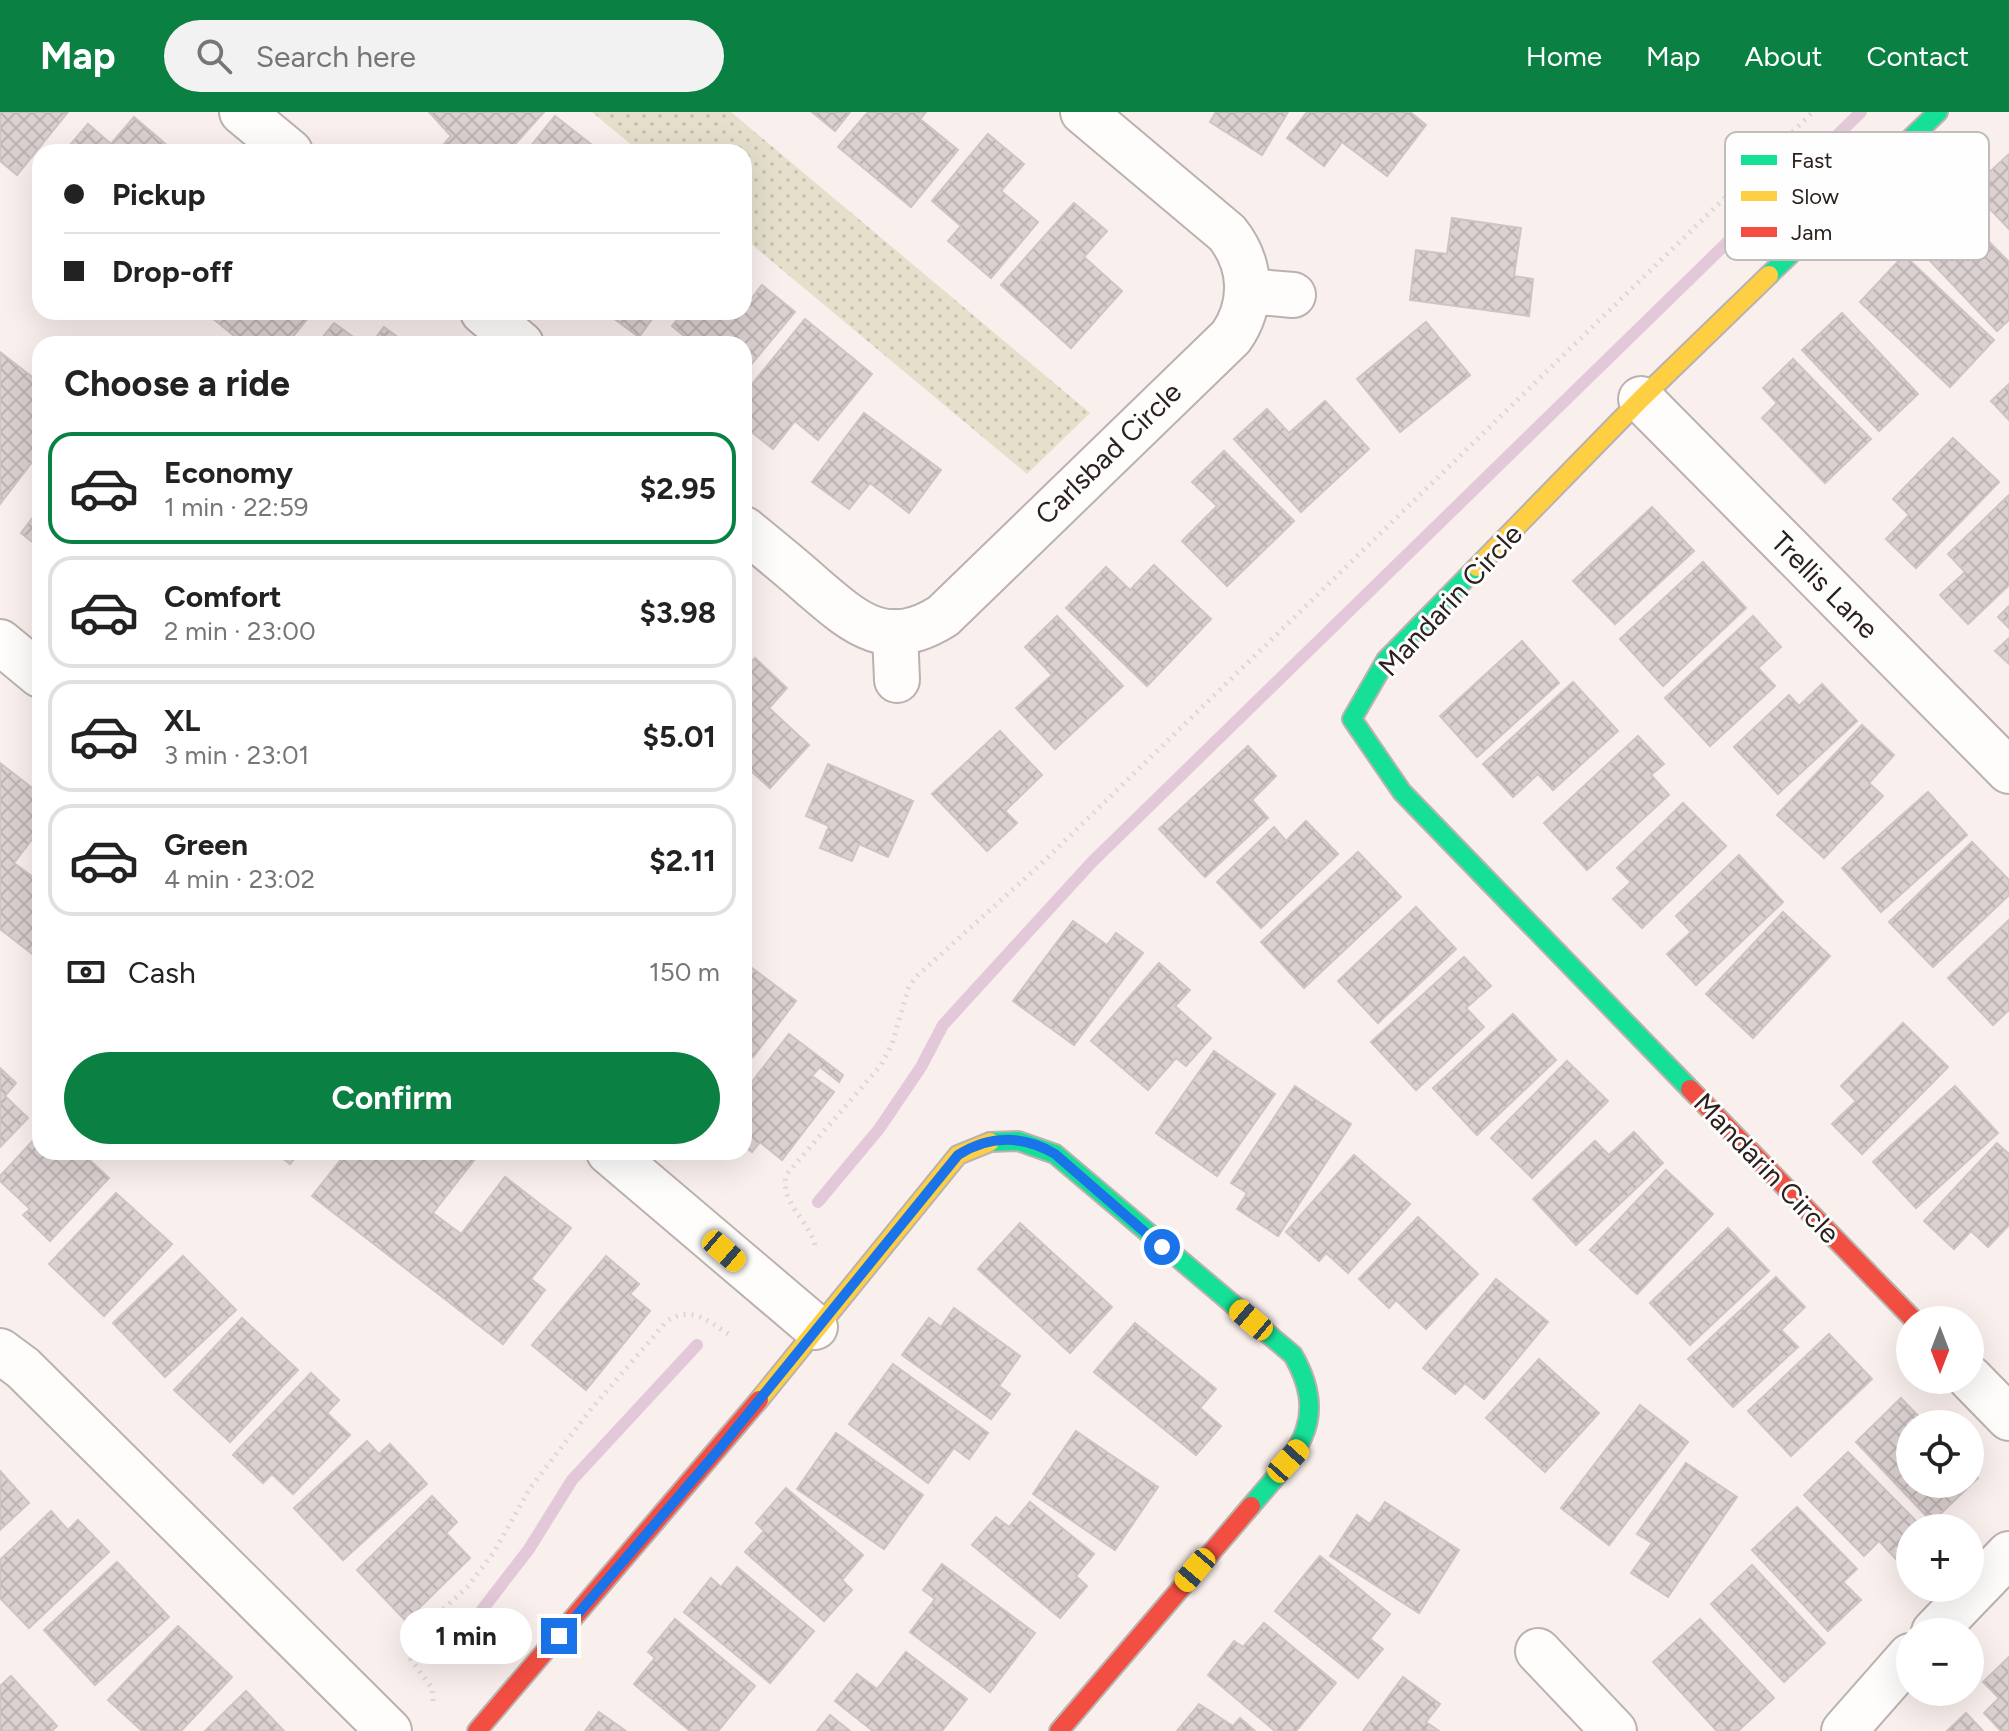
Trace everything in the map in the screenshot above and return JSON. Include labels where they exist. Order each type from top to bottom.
[{"type":"street","points":[[242,112],[280,144]]},
{"type":"street","name":"Carlsbad Circle","points":[[895,632],[917,630],[943,616],[1231,337],[1245,311],[1247,291],[1239,248],[1227,233],[1083,112]]},
{"type":"street","name":"Mandarin Circle","points":[[1917,132],[1938,112]]},
{"type":"street","name":"Mandarin Circle","points":[[1785,260],[1641,399],[1386,660],[1352,719],[1402,792],[1900,1306]]},
{"type":"street","points":[[1247,291],[1293,295]]},
{"type":"street","points":[[492,320],[512,336]]},
{"type":"street","name":"Trellis Lane","points":[[1641,399],[2009,771]]},
{"type":"street","points":[[752,536],[846,617],[875,630],[895,632],[897,680]]},
{"type":"street","points":[[0,642],[32,668]]},
{"type":"street","points":[[477,1731],[721,1447],[815,1327],[958,1155],[983,1142],[1012,1140],[1040,1145],[1055,1154],[1293,1355],[1311,1393],[1311,1410],[1300,1448],[1059,1731]]},
{"type":"street","points":[[618,1160],[815,1327]]},
{"type":"street","points":[[0,1351],[23,1368],[389,1731]]},
{"type":"street","points":[[1984,1392],[2009,1418]]},
{"type":"street","points":[[1947,1618],[2009,1554]]},
{"type":"street","points":[[1538,1651],[1614,1731]]},
{"type":"street","points":[[1844,1731],[1896,1672]]},
{"type":"path","points":[[1792,132],[1813,112]]},
{"type":"path","points":[[815,1245],[809,1227],[785,1196],[786,1175],[881,1065],[892,1044],[909,986],[1041,864],[1725,198]]},
{"type":"path","points":[[433,1701],[432,1688],[411,1660],[413,1638],[468,1586],[494,1552],[530,1488],[592,1408],[667,1321],[677,1314],[701,1316],[730,1335]]},
{"type":"shaded area","points":[[592,112],[731,112],[1090,413],[1027,474],[752,245],[752,144],[630,144]]},
{"type":"building","points":[[0,112],[68,112],[42,144],[32,144],[32,156],[17,175],[0,161]]},
{"type":"building","points":[[429,112],[544,112],[515,144],[444,144],[451,136]]},
{"type":"building","points":[[812,112],[850,112],[835,131]]},
{"type":"building","points":[[868,112],[926,112],[920,119],[958,150],[911,207],[838,147]]},
{"type":"building","points":[[1216,112],[1288,112],[1262,155],[1210,122]]},
{"type":"building","points":[[1307,112],[1410,112],[1426,125],[1387,176],[1342,142],[1324,166],[1287,138]]},
{"type":"building","points":[[555,116],[591,144],[532,144]]},
{"type":"building","points":[[134,117],[166,144],[111,144]]},
{"type":"building","points":[[88,124],[111,144],[71,144]]},
{"type":"building","points":[[988,134],[1024,164],[1001,191],[1038,222],[991,278],[948,241],[961,226],[932,201]]},
{"type":"building","points":[[2009,154],[2009,229],[1989,208],[1989,172]]},
{"type":"building","points":[[1074,203],[1107,231],[1084,257],[1122,291],[1071,348],[1001,285]]},
{"type":"building","points":[[1452,218],[1521,228],[1514,276],[1533,279],[1529,316],[1410,300],[1416,250],[1447,254]]},
{"type":"building","points":[[1989,242],[2009,262],[2009,320],[1997,331],[1929,260],[1989,260]]},
{"type":"building","points":[[1899,260],[1909,260],[1994,340],[1950,387],[1860,302]]},
{"type":"building","points":[[762,285],[795,312],[752,363],[752,336],[684,336],[672,326],[677,320],[752,320],[752,298]]},
{"type":"building","points":[[1842,313],[1918,394],[1879,431],[1802,350]]},
{"type":"building","points":[[805,319],[872,374],[818,440],[795,421],[773,449],[752,432],[752,384]]},
{"type":"building","points":[[215,320],[306,320],[293,336],[234,336]]},
{"type":"building","points":[[616,320],[651,320],[638,336]]},
{"type":"building","points":[[1426,322],[1470,375],[1400,432],[1357,379]]},
{"type":"building","points":[[334,323],[352,336],[323,336]]},
{"type":"building","points":[[384,327],[396,336],[377,336]]},
{"type":"building","points":[[0,352],[32,377],[32,462],[0,504]]},
{"type":"building","points":[[1793,359],[1871,439],[1825,483],[1762,418],[1777,403],[1763,388]]},
{"type":"building","points":[[2009,384],[2009,420],[1991,401]]},
{"type":"building","points":[[1325,401],[1369,449],[1301,512],[1234,439],[1267,409],[1289,433]]},
{"type":"building","points":[[864,413],[941,470],[909,513],[870,483],[849,509],[812,482]]},
{"type":"building","points":[[1953,438],[1999,482],[1916,568],[1886,539],[1909,515],[1893,499]]},
{"type":"building","points":[[1224,451],[1294,521],[1227,586],[1182,541],[1217,506],[1192,482]]},
{"type":"building","points":[[2009,495],[2009,585],[1968,624],[1940,595],[1965,572],[1948,554]]},
{"type":"building","points":[[1652,507],[1694,551],[1615,624],[1573,581]]},
{"type":"building","points":[[32,519],[32,542],[21,533]]},
{"type":"building","points":[[1703,562],[1746,608],[1663,686],[1620,639]]},
{"type":"building","points":[[1154,565],[1211,619],[1147,686],[1066,608],[1106,567],[1130,590]]},
{"type":"building","points":[[2009,606],[2009,628],[1998,617]]},
{"type":"building","points":[[1057,616],[1123,686],[1055,749],[1016,708],[1052,675],[1025,647]]},
{"type":"building","points":[[1753,616],[1781,647],[1758,668],[1775,686],[1710,746],[1665,698]]},
{"type":"building","points":[[2009,638],[2009,664],[1995,651]]},
{"type":"building","points":[[1522,641],[1559,683],[1477,757],[1440,716]]},
{"type":"building","points":[[755,658],[787,688],[769,708],[809,745],[770,788],[752,772],[752,661]]},
{"type":"building","points":[[1573,682],[1618,731],[1553,790],[1538,774],[1513,797],[1483,764]]},
{"type":"building","points":[[1822,684],[1857,721],[1778,794],[1734,747],[1789,695],[1799,706]]},
{"type":"building","points":[[1862,725],[1894,755],[1869,783],[1883,796],[1824,858],[1777,815]]},
{"type":"building","points":[[1000,731],[1042,775],[1005,811],[1017,823],[987,851],[932,794]]},
{"type":"building","points":[[1638,736],[1664,764],[1651,775],[1669,795],[1587,870],[1544,823]]},
{"type":"building","points":[[1248,746],[1276,776],[1252,800],[1268,818],[1205,877],[1159,829]]},
{"type":"building","points":[[0,763],[32,788],[32,839],[14,863],[32,876],[32,954],[0,929]]},
{"type":"building","points":[[828,764],[913,801],[888,857],[859,844],[852,861],[820,848],[829,826],[806,816]]},
{"type":"building","points":[[1928,792],[1967,835],[1881,912],[1842,868]]},
{"type":"building","points":[[1683,803],[1726,846],[1642,928],[1613,899],[1631,882],[1617,868]]},
{"type":"building","points":[[1306,821],[1338,854],[1261,928],[1217,882],[1274,827],[1286,841]]},
{"type":"building","points":[[1972,842],[2009,880],[2009,895],[1933,967],[1889,922]]},
{"type":"building","points":[[1358,852],[1401,897],[1304,988],[1261,942]]},
{"type":"building","points":[[1739,855],[1783,902],[1696,985],[1667,954],[1691,932],[1676,916]]},
{"type":"building","points":[[1416,907],[1456,949],[1378,1023],[1338,981]]},
{"type":"building","points":[[1783,912],[1830,956],[1753,1038],[1706,994]]},
{"type":"building","points":[[2009,920],[2009,1010],[1993,1025],[1948,978]]},
{"type":"building","points":[[1073,921],[1107,945],[1116,933],[1143,953],[1074,1045],[1013,1001]]},
{"type":"building","points":[[1464,957],[1491,986],[1466,1008],[1484,1027],[1416,1090],[1371,1042]]},
{"type":"building","points":[[1159,963],[1190,990],[1175,1006],[1211,1038],[1186,1066],[1176,1058],[1148,1090],[1091,1041]]},
{"type":"building","points":[[752,968],[796,1001],[752,1056]]},
{"type":"building","points":[[1513,1014],[1556,1060],[1477,1135],[1433,1088]]},
{"type":"building","points":[[1903,1023],[1948,1067],[1862,1154],[1832,1124],[1856,1101],[1841,1086]]},
{"type":"building","points":[[789,1034],[843,1075],[839,1082],[820,1067],[812,1076],[834,1092],[782,1160],[760,1142],[752,1152],[752,1082]]},
{"type":"building","points":[[1214,1051],[1275,1094],[1217,1176],[1156,1133]]},
{"type":"building","points":[[1567,1061],[1608,1101],[1532,1178],[1491,1138]]},
{"type":"building","points":[[0,1068],[16,1083],[5,1096],[28,1118],[0,1147]]},
{"type":"building","points":[[1295,1086],[1351,1124],[1278,1236],[1237,1209],[1247,1193],[1231,1183]]},
{"type":"building","points":[[1955,1086],[1998,1133],[1916,1208],[1873,1162]]},
{"type":"building","points":[[1634,1132],[1663,1163],[1576,1245],[1533,1199],[1595,1141],[1609,1155]]},
{"type":"building","points":[[32,1142],[32,1160],[90,1160],[109,1178],[50,1241],[23,1215],[30,1209],[0,1181],[0,1176]]},
{"type":"building","points":[[1997,1143],[2009,1154],[2009,1225],[1988,1247],[1971,1231],[1954,1249],[1924,1221]]},
{"type":"building","points":[[1354,1155],[1410,1204],[1348,1273],[1326,1253],[1319,1261],[1286,1232]]},
{"type":"building","points":[[341,1160],[474,1160],[433,1213],[461,1234],[505,1177],[571,1228],[531,1279],[545,1290],[503,1344],[312,1196]]},
{"type":"building","points":[[1666,1170],[1713,1214],[1637,1294],[1590,1250]]},
{"type":"building","points":[[116,1193],[172,1244],[104,1316],[49,1264]]},
{"type":"building","points":[[1418,1217],[1478,1274],[1426,1329],[1396,1300],[1389,1308],[1359,1279]]},
{"type":"building","points":[[1020,1223],[1112,1307],[1070,1353],[978,1269]]},
{"type":"building","points":[[1728,1228],[1769,1271],[1690,1345],[1650,1303]]},
{"type":"building","points":[[183,1256],[236,1310],[165,1377],[113,1323]]},
{"type":"building","points":[[606,1256],[639,1284],[630,1294],[650,1311],[586,1390],[532,1345]]},
{"type":"building","points":[[1776,1277],[1805,1307],[1781,1330],[1798,1347],[1733,1407],[1688,1359]]},
{"type":"building","points":[[1496,1279],[1548,1322],[1484,1399],[1465,1383],[1455,1394],[1423,1368]]},
{"type":"building","points":[[954,1308],[1020,1356],[999,1386],[1010,1394],[991,1419],[902,1355],[929,1318],[941,1327]]},
{"type":"building","points":[[242,1318],[298,1370],[230,1442],[174,1390]]},
{"type":"building","points":[[1135,1323],[1216,1389],[1200,1408],[1221,1426],[1196,1455],[1094,1372]]},
{"type":"building","points":[[1829,1334],[1872,1379],[1791,1456],[1748,1411]]},
{"type":"building","points":[[1539,1359],[1599,1413],[1545,1472],[1486,1418]]},
{"type":"building","points":[[893,1364],[988,1433],[969,1459],[954,1448],[928,1483],[849,1424]]},
{"type":"building","points":[[311,1373],[339,1400],[327,1413],[350,1435],[293,1494],[272,1474],[263,1483],[233,1455]]},
{"type":"building","points":[[1901,1398],[1913,1410],[1896,1410],[1896,1484],[1856,1442]]},
{"type":"building","points":[[1640,1405],[1688,1442],[1609,1545],[1561,1508]]},
{"type":"building","points":[[1076,1431],[1158,1487],[1115,1550],[1033,1494]]},
{"type":"building","points":[[836,1433],[923,1495],[884,1549],[797,1489]]},
{"type":"building","points":[[367,1441],[379,1454],[390,1444],[427,1484],[343,1560],[294,1508]]},
{"type":"building","points":[[1848,1452],[1909,1514],[1896,1514],[1896,1559],[1879,1541],[1864,1556],[1804,1495]]},
{"type":"building","points":[[1686,1463],[1737,1497],[1668,1597],[1631,1573],[1652,1543],[1637,1534]]},
{"type":"building","points":[[0,1471],[29,1503],[0,1530]]},
{"type":"building","points":[[786,1488],[863,1555],[842,1580],[852,1590],[824,1621],[745,1552],[764,1531],[756,1523]]},
{"type":"building","points":[[432,1496],[457,1522],[446,1533],[470,1558],[406,1621],[357,1570]]},
{"type":"building","points":[[1909,1498],[1957,1498],[1940,1514],[1924,1514]]},
{"type":"building","points":[[1030,1502],[1094,1554],[1076,1576],[1087,1586],[1060,1618],[972,1545],[996,1517],[1009,1527]]},
{"type":"building","points":[[1385,1502],[1459,1550],[1419,1613],[1330,1556],[1357,1515],[1370,1524]]},
{"type":"building","points":[[1797,1507],[1857,1569],[1843,1582],[1861,1600],[1828,1631],[1752,1550]]},
{"type":"building","points":[[51,1511],[68,1530],[78,1520],[109,1552],[29,1628],[0,1598],[0,1560]]},
{"type":"building","points":[[1320,1556],[1390,1614],[1370,1639],[1383,1649],[1358,1678],[1275,1611]]},
{"type":"building","points":[[117,1562],[169,1617],[95,1685],[44,1630]]},
{"type":"building","points":[[942,1564],[1035,1633],[990,1692],[910,1632],[935,1599],[923,1590]]},
{"type":"building","points":[[1752,1565],[1825,1643],[1784,1682],[1711,1604]]},
{"type":"building","points":[[737,1567],[814,1631],[770,1683],[684,1612],[711,1578],[721,1587]]},
{"type":"building","points":[[675,1619],[755,1686],[718,1731],[690,1731],[634,1684],[655,1658],[648,1652]]},
{"type":"building","points":[[1700,1619],[1774,1698],[1738,1731],[1717,1731],[1653,1662]]},
{"type":"building","points":[[1264,1623],[1336,1683],[1296,1731],[1275,1731],[1208,1675],[1234,1641],[1243,1647]]},
{"type":"building","points":[[178,1626],[232,1677],[181,1731],[142,1731],[108,1700]]},
{"type":"building","points":[[906,1652],[967,1699],[942,1731],[873,1731],[835,1701],[857,1674],[877,1689]]},
{"type":"building","points":[[2009,1657],[2009,1731],[2001,1731],[1984,1713],[1999,1698],[1984,1681]]},
{"type":"building","points":[[11,1676],[57,1726],[52,1731],[0,1731],[0,1686]]},
{"type":"building","points":[[1403,1677],[1440,1704],[1426,1722],[1439,1731],[1363,1731]]},
{"type":"building","points":[[246,1691],[284,1731],[205,1731]]},
{"type":"building","points":[[1199,1704],[1233,1726],[1240,1718],[1255,1731],[1177,1731]]},
{"type":"building","points":[[599,1712],[626,1731],[585,1731]]},
{"type":"building","points":[[1966,1713],[1983,1731],[1947,1731]]},
{"type":"building","points":[[830,1715],[850,1731],[817,1731]]},
{"type":"waterway","points":[[1840,132],[1861,112]]},
{"type":"waterway","points":[[818,1202],[879,1129],[921,1067],[943,1025],[1092,862],[1725,245]]},
{"type":"waterway","points":[[445,1658],[529,1549],[572,1480],[697,1345]]},
{"type":"traffic: fast","points":[[1917,132],[1938,112]]},
{"type":"traffic: fast","points":[[1769,275],[1785,260]]},
{"type":"traffic: fast","points":[[1477,567],[1386,660],[1352,719],[1402,792],[1690,1089]]},
{"type":"traffic: fast","points":[[990,1142],[1018,1141],[1055,1154],[1293,1355],[1309,1400],[1303,1437],[1251,1506]]},
{"type":"traffic: slow","points":[[1477,567],[1641,399],[1769,275]]},
{"type":"traffic: slow","points":[[759,1400],[958,1155],[990,1142]]},
{"type":"traffic: jam","points":[[1690,1089],[1900,1306]]},
{"type":"traffic: jam","points":[[477,1731],[759,1400]]},
{"type":"traffic: jam","points":[[1059,1731],[1251,1506]]},
{"type":"route","points":[[559,1636],[721,1447],[815,1327],[849,1290],[958,1155],[983,1142],[1004,1139],[1040,1145],[1055,1154],[1162,1247]]}]
